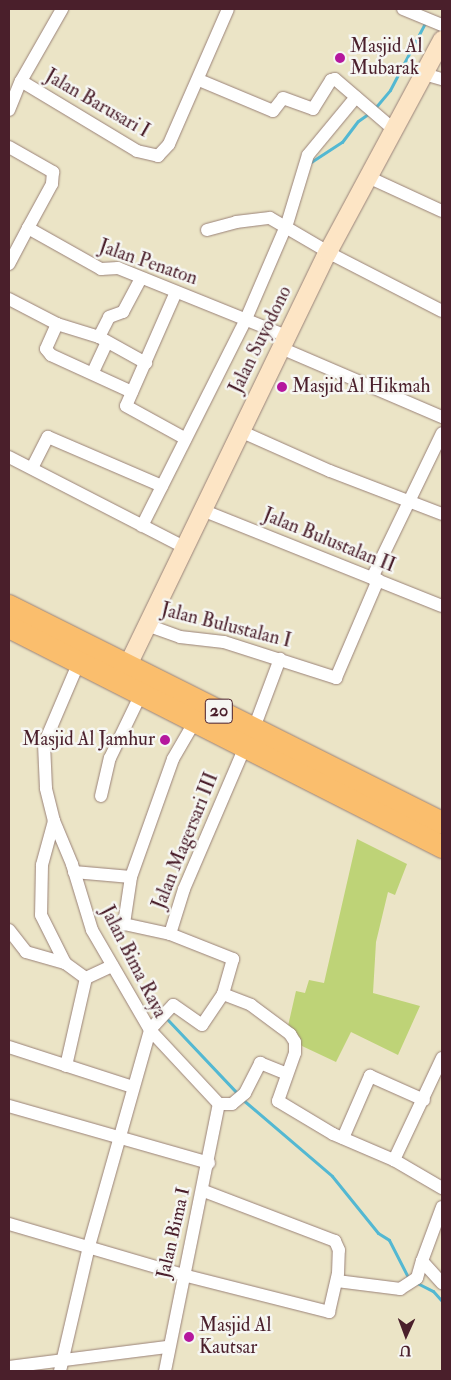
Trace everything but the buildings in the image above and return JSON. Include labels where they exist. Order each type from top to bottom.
[{"type":"highway","name":"20","points":[[9,606],[128,665],[249,737],[442,847]]},
{"type":"highway","name":"20","points":[[9,627],[195,721],[249,737],[442,823]]},
{"type":"street","points":[[9,110],[21,81],[62,9]]},
{"type":"street","name":"Jalan Barusari I","points":[[21,81],[153,157],[167,149],[199,80],[228,9]]},
{"type":"street","points":[[403,9],[442,25]]},
{"type":"street","name":"Jalan Suyodono","points":[[128,665],[328,252],[392,128],[442,40]]},
{"type":"street","points":[[424,74],[442,79]]},
{"type":"street","points":[[199,80],[273,111],[284,98],[313,110],[333,79],[392,128]]},
{"type":"street","points":[[142,526],[184,438],[246,319],[312,148],[356,97]]},
{"type":"street","points":[[9,147],[53,172],[52,184],[9,264]]},
{"type":"street","points":[[368,177],[442,210]]},
{"type":"street","points":[[207,230],[266,218],[442,311]]},
{"type":"street","name":"Jalan Penaton","points":[[28,228],[94,266],[118,268],[246,319],[284,342],[442,417]]},
{"type":"street","points":[[93,372],[110,317],[122,312],[141,278]]},
{"type":"street","points":[[176,292],[146,363],[126,403],[128,410],[184,438]]},
{"type":"street","points":[[9,299],[57,324],[103,339],[146,363]]},
{"type":"street","points":[[57,324],[48,344],[48,352],[132,392]]},
{"type":"street","points":[[240,431],[330,471],[408,499],[442,514]]},
{"type":"street","points":[[375,579],[408,499],[442,433]]},
{"type":"street","points":[[32,468],[48,437],[161,486]]},
{"type":"street","points":[[9,457],[184,547]]},
{"type":"street","name":"Jalan Bulustalan II","points":[[202,510],[442,606]]},
{"type":"street","name":"Jalan Bulustalan I","points":[[147,625],[180,637],[224,642],[280,658],[336,678],[375,579]]},
{"type":"street","name":"Jalan Magersari III","points":[[131,877],[124,924],[170,934],[184,888],[249,737],[280,658]]},
{"type":"street","name":"Jalan Bima Raya","points":[[61,1366],[89,1246],[150,1030],[92,930],[74,872],[54,821],[46,788],[44,744],[79,662]]},
{"type":"street","points":[[101,796],[110,758],[140,694]]},
{"type":"street","points":[[74,872],[131,877],[174,759],[195,721]]},
{"type":"street","points":[[54,821],[42,865],[41,915],[66,963]]},
{"type":"street","points":[[11,933],[26,952],[66,963],[86,978]]},
{"type":"street","points":[[170,934],[234,959],[223,994],[202,1025],[173,1005],[150,1030],[219,1104],[232,1104],[242,1096],[260,1063],[287,1074]]},
{"type":"street","points":[[86,978],[112,966]]},
{"type":"street","points":[[66,1066],[86,978]]},
{"type":"street","points":[[223,994],[252,1005],[290,1034],[296,1046],[278,1100],[343,1138],[394,1160],[442,1188]]},
{"type":"street","points":[[9,1047],[133,1088]]},
{"type":"street","points":[[394,1160],[424,1100],[442,1058]]},
{"type":"street","points":[[343,1138],[370,1076],[424,1100]]},
{"type":"street","name":"Jalan Bima I","points":[[164,1371],[167,1347],[204,1191],[219,1104]]},
{"type":"street","points":[[9,1106],[209,1163]]},
{"type":"street","points":[[9,1224],[184,1275],[326,1312],[331,1309],[337,1280],[339,1255],[335,1241],[204,1191]]},
{"type":"street","points":[[337,1280],[394,1290],[413,1282],[442,1207]]},
{"type":"street","points":[[422,1261],[442,1283]]},
{"type":"street","points":[[9,1367],[61,1366],[167,1347]]},
{"type":"green space","points":[[357,839],[407,864],[395,895],[388,892],[376,942],[373,993],[420,1006],[398,1055],[351,1032],[336,1062],[302,1046],[288,1026],[296,991],[305,993],[309,980],[324,983]]},
{"type":"waterway","points":[[375,108],[390,90],[426,21]]},
{"type":"waterway","points":[[311,162],[342,142],[358,121],[371,112]]},
{"type":"waterway","points":[[168,1020],[238,1094]]},
{"type":"waterway","points":[[242,1099],[332,1176],[378,1233],[389,1240],[409,1279]]},
{"type":"waterway","points":[[417,1283],[433,1291],[442,1301]]},
{"type":"place","name":"Masjid Al Mubarak","points":[[340,58]]},
{"type":"place","name":"Masjid Al Hikmah","points":[[282,387]]},
{"type":"place","name":"Masjid Al Jamhur","points":[[165,740]]},
{"type":"place","name":"Masjid Al Kautsar","points":[[189,1337]]}]
